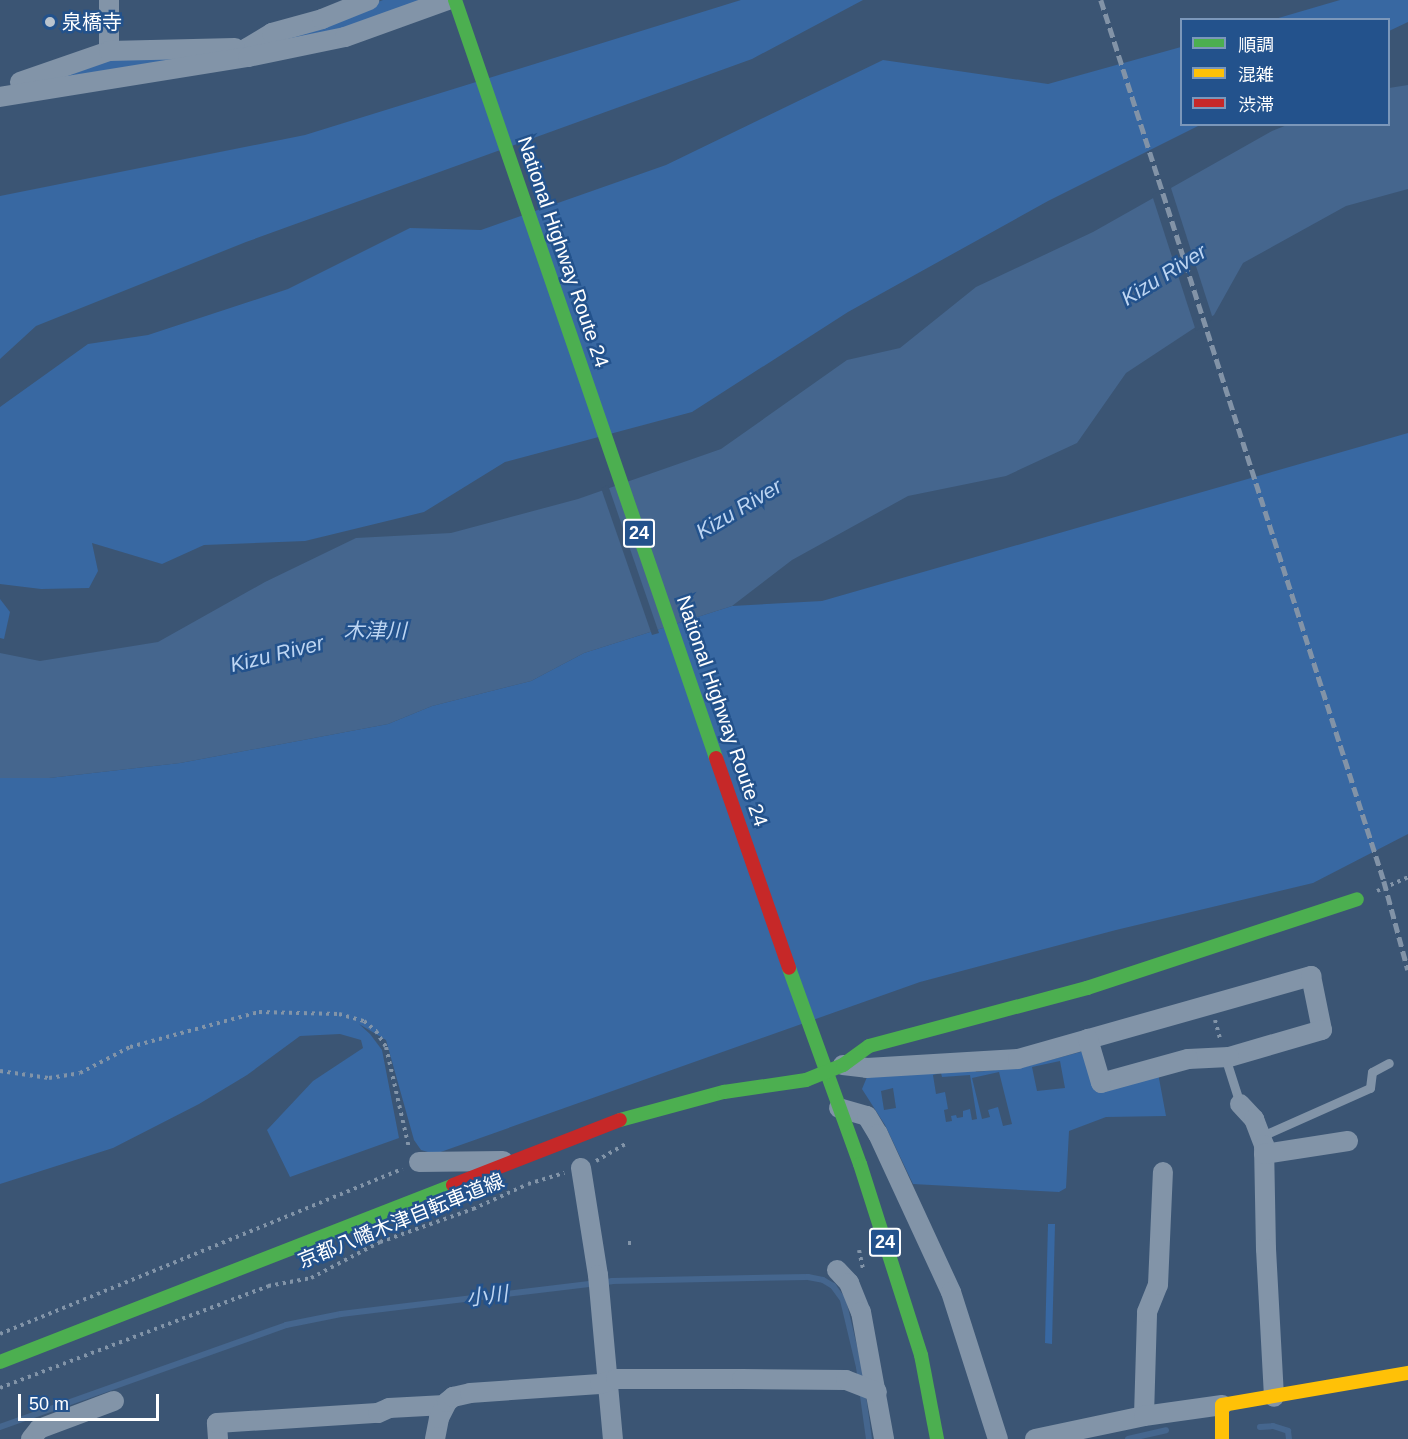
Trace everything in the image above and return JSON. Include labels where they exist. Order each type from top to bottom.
[{"type":"main road","name":"National Highway Route 24","points":[[455,0],[818,1049],[834,1069],[839,1108],[910,1318],[923,1365],[937,1439]]},
{"type":"main road","points":[[0,1362],[641,1113],[724,1092],[807,1080],[834,1069],[869,1046],[1087,988],[1199,954],[1357,899]]},
{"type":"main road","points":[[1222,1439],[1222,1405],[1408,1373]]},
{"type":"street","points":[[109,0],[109,51]]},
{"type":"street","points":[[0,97],[109,51],[247,52],[272,33],[322,20],[369,0]]},
{"type":"street","points":[[0,84],[21,87],[345,37],[448,0]]},
{"type":"street","points":[[834,1069],[1018,1059],[1088,1039],[1211,1004],[1311,976],[1322,1030],[1225,1057],[1188,1059],[1101,1083],[1088,1039]]},
{"type":"street","points":[[1240,1104],[1254,1119],[1263,1145],[1274,1397]]},
{"type":"street","points":[[839,1108],[867,1116],[878,1134],[951,1292],[998,1439]]},
{"type":"street","points":[[1263,1145],[1348,1141]]},
{"type":"street","points":[[419,1162],[518,1161]]},
{"type":"street","points":[[581,1168],[598,1275],[613,1439]]},
{"type":"street","points":[[1144,1416],[1147,1312],[1158,1285],[1163,1172]]},
{"type":"street","points":[[837,1270],[849,1283],[861,1312],[884,1439]]},
{"type":"street","points":[[435,1439],[445,1405],[453,1397],[463,1394],[608,1382],[616,1379],[742,1378],[853,1381],[875,1391]]},
{"type":"street","points":[[31,1439],[39,1429],[114,1401]]},
{"type":"street","points":[[218,1439],[217,1423],[378,1413],[389,1408],[445,1405]]},
{"type":"street","points":[[1035,1439],[1144,1416],[1222,1405]]},
{"type":"lane","points":[[1225,1057],[1240,1104]]},
{"type":"lane","points":[[1263,1145],[1370,1088],[1372,1072],[1389,1063]]},
{"type":"path","points":[[1357,899],[1408,877]]},
{"type":"path","points":[[1211,1004],[1225,1057]]},
{"type":"path","points":[[0,1071],[49,1078],[80,1072],[130,1047],[259,1012],[339,1014],[364,1021],[376,1031],[386,1047],[410,1150],[419,1162],[0,1334]]},
{"type":"path","name":"京都八幡木津自転車道線","points":[[0,1388],[268,1286],[311,1278],[380,1242],[474,1209],[528,1184],[581,1168],[633,1139]]},
{"type":"path","points":[[628,1243],[635,1243]]},
{"type":"shaded area","points":[[383,0],[419,0],[388,16],[327,34],[275,43]]},
{"type":"shaded area","points":[[741,0],[863,0],[752,59],[246,242],[36,326],[0,359],[0,196],[305,135]]},
{"type":"shaded area","points":[[1340,0],[1408,0],[1408,22],[1390,31],[1390,18],[1278,18]]},
{"type":"shaded area","points":[[1180,47],[1180,126],[1198,126],[1048,201],[848,312],[692,412],[505,462],[424,512],[305,541],[204,545],[162,564],[92,543],[98,571],[89,588],[41,589],[0,584],[0,407],[88,344],[148,335],[288,289],[410,228],[481,230],[666,165],[883,60],[1048,84]]},
{"type":"shaded area","points":[[228,52],[45,81],[111,57]]},
{"type":"shaded area","points":[[1408,433],[1408,834],[1313,883],[1116,930],[920,982],[435,1154],[421,1150],[414,1140],[386,1040],[359,1024],[382,1050],[399,1138],[290,1177],[267,1130],[313,1081],[363,1048],[361,1040],[340,1034],[300,1036],[247,1075],[199,1104],[113,1148],[0,1184],[0,778],[49,778],[180,763],[388,724],[432,706],[531,681],[584,653],[732,606],[822,601]]},
{"type":"shaded area","points":[[0,599],[10,612],[4,639],[0,638]]},
{"type":"shaded area","points":[[1084,1051],[1097,1089],[1158,1073],[1166,1116],[1106,1117],[1069,1131],[1066,1188],[1059,1192],[913,1184],[885,1125],[862,1089],[867,1077],[974,1068],[976,1072],[1024,1067]],"holes":[[[1060,1061],[1065,1088],[1037,1091],[1032,1067]],[[999,1072],[1012,1124],[1003,1126],[998,1107],[988,1110],[990,1117],[982,1119],[972,1078]],[[941,1073],[942,1077],[970,1075],[977,1119],[972,1120],[970,1109],[963,1111],[963,1117],[951,1116],[952,1121],[946,1122],[944,1110],[948,1109],[945,1092],[936,1094],[933,1075]],[[893,1088],[896,1108],[884,1110],[881,1091]]]},
{"type":"shaded area","points":[[1048,1224],[1055,1224],[1052,1344],[1045,1343]]},
{"type":"water","name":"木津川","points":[[1408,85],[1408,189],[1346,206],[1243,263],[1214,315],[1126,373],[1077,443],[1006,476],[908,496],[792,560],[732,606],[584,653],[531,681],[432,706],[388,724],[180,763],[49,778],[0,778],[0,653],[40,661],[158,642],[265,582],[356,538],[451,533],[578,499],[721,449],[847,360],[900,348],[976,287],[1093,232],[1272,131],[1284,126],[1390,126],[1390,88]]},
{"type":"pier","points":[[1170,185],[1213,319],[1196,331],[1152,195]]},
{"type":"pier","points":[[608,485],[659,633],[652,635],[601,488]]},
{"type":"waterway","name":"小川","points":[[0,1427],[286,1325],[341,1314],[612,1281],[808,1277],[823,1280],[833,1286],[843,1300],[859,1367],[869,1439]]},
{"type":"waterway","points":[[1260,1427],[1273,1426],[1288,1431],[1289,1439]]},
{"type":"waterway","points":[[1128,1439],[1166,1430]]},
{"type":"railway","points":[[1101,0],[1384,881],[1408,970]]},
{"type":"traffic: fast","points":[[455,0],[716,758]]},
{"type":"traffic: fast","points":[[620,1120],[724,1092],[806,1080],[843,1065],[869,1046],[1087,988],[1357,899]]},
{"type":"traffic: fast","points":[[789,968],[860,1164],[921,1355],[937,1439]]},
{"type":"traffic: fast","points":[[0,1362],[453,1185]]},
{"type":"traffic: slow","points":[[1222,1439],[1222,1405],[1408,1373]]},
{"type":"traffic: jam","points":[[716,758],[789,968]]},
{"type":"traffic: jam","points":[[453,1185],[620,1120]]},
{"type":"place","name":"泉橋寺","points":[[50,22]]},
{"type":"water label","name":"Kizu River","points":[[1164,275]]},
{"type":"water label","name":"Kizu River","points":[[739,509]]},
{"type":"water label","name":"Kizu River","points":[[277,654]]}]
